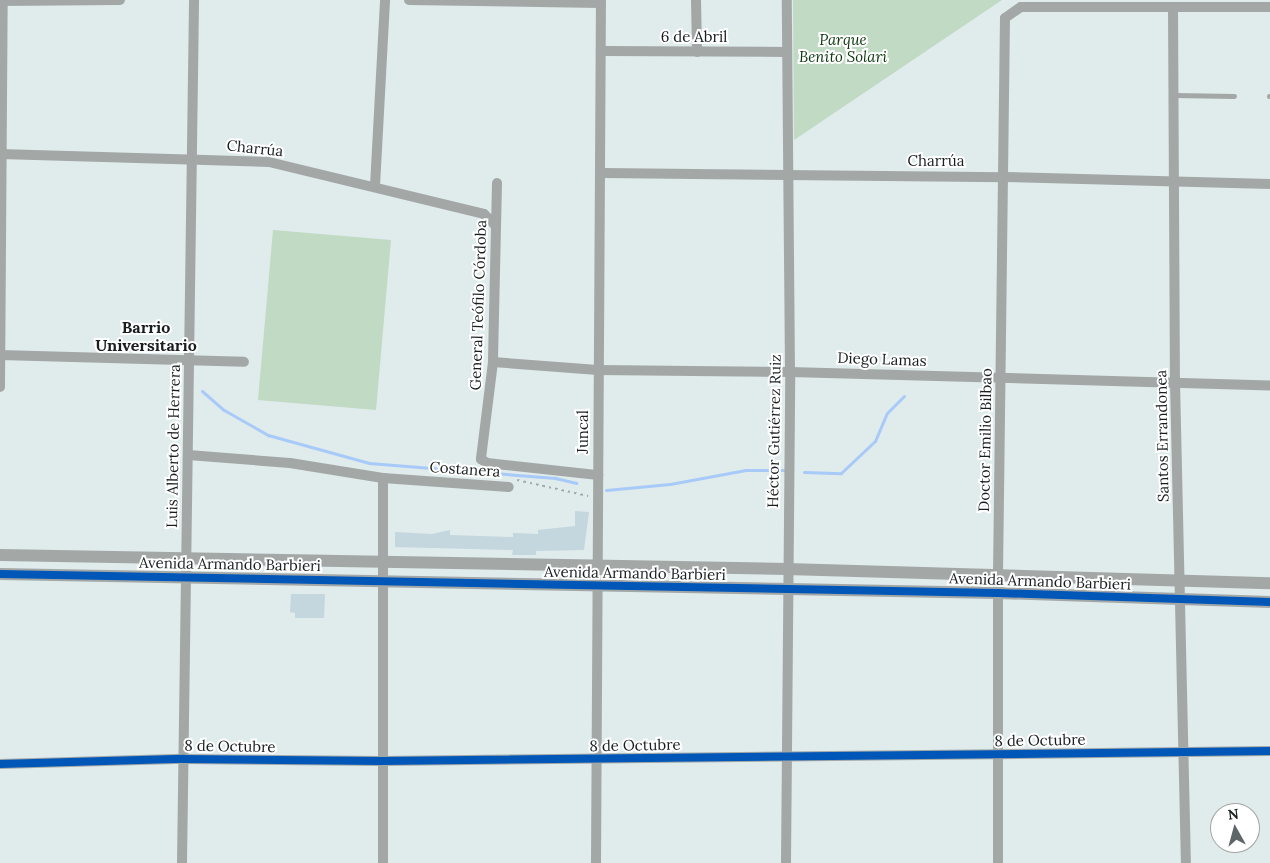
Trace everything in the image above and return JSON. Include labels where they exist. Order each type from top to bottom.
[{"type":"street","points":[[0,387],[2,1],[120,0]]},
{"type":"street","name":"Luis Alberto de Herrera","points":[[182,863],[194,0]]},
{"type":"street","points":[[375,186],[385,0]]},
{"type":"street","points":[[409,0],[601,2]]},
{"type":"street","points":[[696,0],[697,52]]},
{"type":"street","name":"Héctor Gutiérrez Ruiz","points":[[786,863],[790,372],[787,0]]},
{"type":"street","name":"Juncal","points":[[596,863],[599,585],[598,370],[602,172],[601,2]]},
{"type":"street","name":"Doctor Emilio Bilbao","points":[[998,863],[998,574],[1005,177],[1005,18],[1021,7],[1173,8]]},
{"type":"street","points":[[1173,8],[1270,7]]},
{"type":"street","name":"Santos Errandonea","points":[[1173,8],[1175,382],[1185,752],[1186,863]]},
{"type":"street","name":"6 de Abril","points":[[602,51],[787,52]]},
{"type":"street","name":"Charrúa","points":[[1,154],[192,158],[269,162],[375,186],[484,214],[496,226]]},
{"type":"street","name":"Charrúa","points":[[602,172],[1005,177],[1270,184]]},
{"type":"street","name":"General Teófilo Córdoba","points":[[498,183],[494,362],[481,459],[487,463],[598,475]]},
{"type":"street","points":[[0,355],[244,362]]},
{"type":"street","name":"Diego Lamas","points":[[494,362],[598,370],[790,372],[1270,385]]},
{"type":"street","name":"Costanera","points":[[188,455],[290,462],[383,478],[509,487]]},
{"type":"street","points":[[383,478],[381,562],[383,863]]},
{"type":"street","name":"Avenida Armando Barbieri","points":[[0,555],[787,569],[1270,583]]},
{"type":"street","name":"Avenida Armando Barbieri","points":[[0,574],[186,576],[998,593],[1270,602]]},
{"type":"street","name":"8 de Octubre","points":[[0,764],[184,759],[381,762],[787,755],[1270,751]]},
{"type":"lane","points":[[1174,94],[1234,96]]},
{"type":"green space","name":"Parque Benito Solari","points":[[793,0],[1002,0],[794,140]]},
{"type":"green space","points":[[273,230],[391,240],[376,410],[258,400]]},
{"type":"building","points":[[575,511],[589,512],[584,550],[536,551],[536,555],[512,555],[513,550],[395,547],[395,532],[432,534],[450,530],[450,535],[513,537],[513,533],[538,534],[538,530],[575,526]]},
{"type":"building","points":[[291,594],[325,594],[324,618],[295,618],[295,613],[290,612]]},
{"type":"waterway","points":[[202,391],[224,410],[268,435],[369,463],[555,478],[576,483]]},
{"type":"waterway","points":[[804,472],[841,473],[875,441],[887,413],[904,396]]},
{"type":"waterway","points":[[606,490],[670,484],[746,470],[784,470]]},
{"type":"cycle path","points":[[0,574],[998,593],[1270,602]]},
{"type":"cycle path","points":[[0,764],[184,759],[381,761],[1270,751]]},
{"type":"district","name":"Barrio Universitario","points":[[146,336]]}]
